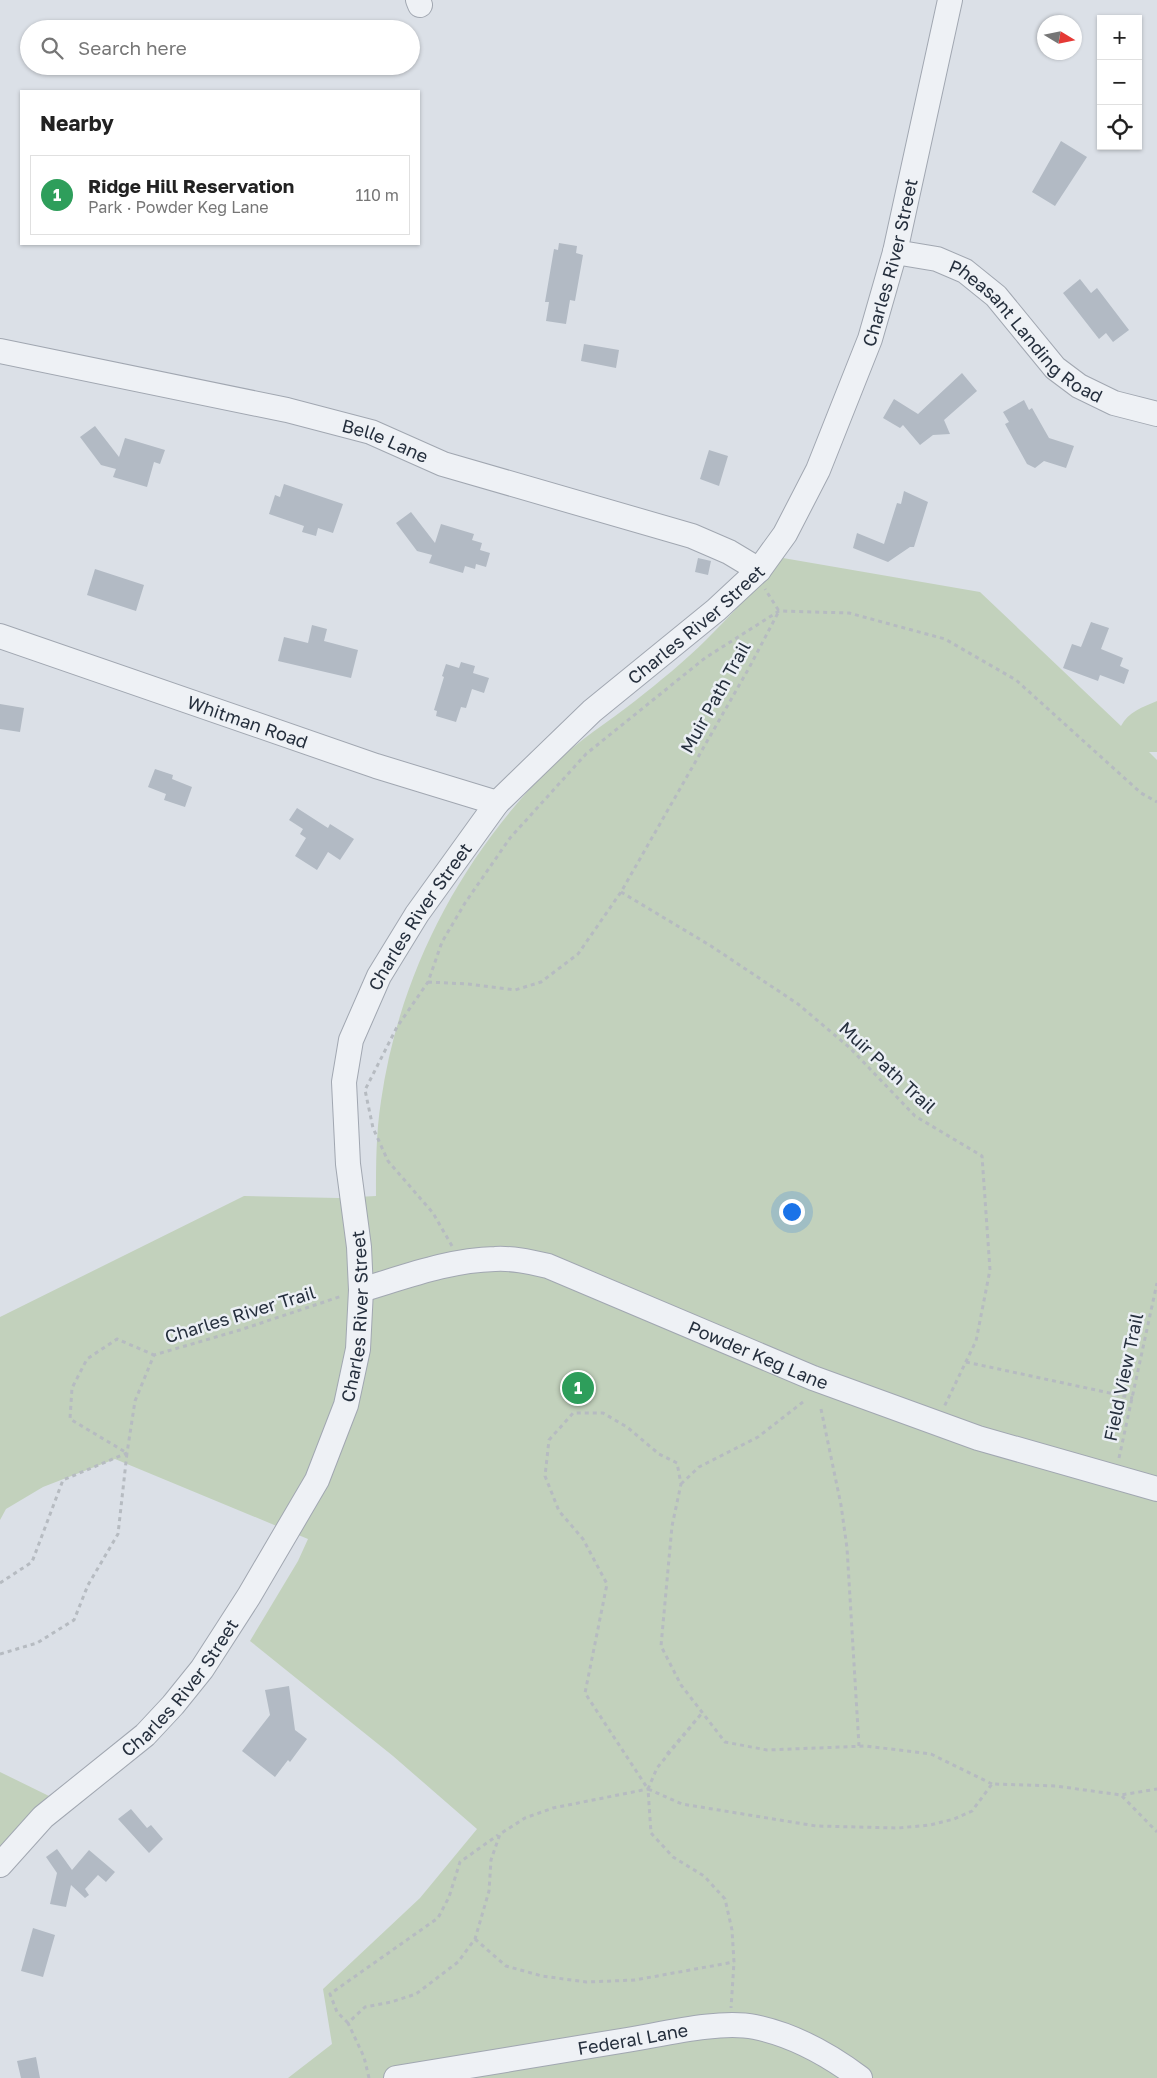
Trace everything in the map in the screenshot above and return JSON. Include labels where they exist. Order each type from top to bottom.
[{"type":"street","name":"Charles River Street","points":[[0,1865],[43,1818],[146,1735],[202,1669],[249,1596],[317,1480],[346,1405],[358,1349],[361,1290],[359,1247],[345,1136],[344,1082],[352,1040],[378,976],[416,914],[497,803],[592,711],[716,610],[759,568],[785,534],[818,470],[870,339],[894,252],[924,125],[950,0]]},
{"type":"street","name":"Pheasant Landing Road","points":[[894,252],[937,260],[965,270],[996,296],[1055,368],[1079,386],[1114,403],[1157,414]]},
{"type":"street","name":"Belle Lane","points":[[0,352],[287,410],[371,432],[443,464],[692,536],[759,568]]},
{"type":"street","name":"Whitman Road","points":[[0,636],[376,766],[497,803]]},
{"type":"street","name":"Powder Keg Lane","points":[[361,1290],[461,1262],[504,1259],[521,1260],[548,1266],[813,1378],[978,1438],[1157,1489]]},
{"type":"street","name":"Federal Lane","points":[[396,2078],[675,2032],[730,2025],[754,2027],[784,2035],[831,2056],[860,2078]]},
{"type":"path","points":[[759,568],[762,585],[779,611]]},
{"type":"path","points":[[461,1262],[432,1213],[388,1161],[373,1128],[365,1090],[397,1027],[428,982],[442,942],[465,903],[510,838],[586,754],[704,658],[779,611],[849,613],[946,639],[1016,680],[1141,792],[1157,802]]},
{"type":"path","name":"Muir Path Trail","points":[[428,982],[468,984],[515,990],[541,982],[578,954],[621,892],[749,668],[779,611]]},
{"type":"path","name":"Muir Path Trail","points":[[621,892],[711,946],[798,1004],[850,1048],[915,1116],[982,1156],[990,1270],[976,1342],[937,1423]]},
{"type":"path","name":"Field View Trail","points":[[1115,1477],[1157,1283]]},
{"type":"path","name":"Charles River Trail","points":[[0,1654],[37,1643],[74,1620],[88,1586],[118,1534],[135,1401],[154,1355],[240,1330],[361,1290]]},
{"type":"path","points":[[127,1453],[70,1418],[72,1388],[87,1359],[117,1339],[154,1355]]},
{"type":"path","points":[[966,1362],[1133,1398]]},
{"type":"path","points":[[681,1484],[699,1467],[758,1437],[804,1402]]},
{"type":"path","points":[[821,1409],[841,1505],[847,1548],[859,1746]]},
{"type":"path","points":[[992,1784],[972,1812],[930,1825],[898,1828],[816,1826],[682,1804],[648,1789],[585,1693],[607,1584],[583,1539],[560,1511],[545,1476],[549,1440],[573,1413],[603,1413],[627,1427],[659,1454],[677,1463],[681,1484],[672,1526],[661,1646],[681,1685],[725,1742],[767,1750],[859,1746],[931,1754],[992,1784],[1056,1786],[1121,1795],[1157,1789]]},
{"type":"path","points":[[0,1583],[32,1562],[63,1480],[127,1453]]},
{"type":"path","points":[[702,1713],[656,1768],[648,1789],[650,1833],[673,1857],[704,1876],[725,1900],[732,1930],[734,1962],[730,2025]]},
{"type":"path","points":[[370,2078],[364,2057],[348,2023],[337,2012],[330,1994],[438,1918],[449,1897],[460,1862],[500,1834],[525,1818],[553,1808],[648,1789]]},
{"type":"path","points":[[1121,1795],[1157,1832]]},
{"type":"path","points":[[348,2023],[365,2007],[391,2002],[416,1994],[458,1962],[475,1939],[489,1892],[491,1860],[500,1834]]},
{"type":"path","points":[[475,1939],[506,1966],[542,1976],[586,1982],[635,1980],[734,1962]]},
{"type":"green space","points":[[783,558],[980,592],[1121,726],[1132,714],[1157,701],[1157,752],[1149,752],[1157,760],[1157,2078],[288,2078],[332,2044],[323,1989],[420,1898],[477,1829],[393,1756],[250,1641],[298,1561],[308,1539],[115,1459],[43,1487],[6,1509],[0,1520],[0,1317],[244,1196],[338,1198],[376,1196],[376,1160],[381,1101],[390,1054],[402,1008],[419,964],[439,921],[462,879],[489,839],[518,802],[551,767],[571,749],[663,679],[690,655]]},
{"type":"green space","points":[[0,1772],[49,1796],[37,1808],[0,1856]]},
{"type":"building","points":[[1061,141],[1087,157],[1055,206],[1032,192]]},
{"type":"building","points":[[559,243],[577,246],[576,253],[583,255],[575,301],[570,300],[566,324],[546,321],[549,302],[545,302],[554,249],[558,250]]},
{"type":"building","points":[[1080,279],[1091,293],[1097,288],[1129,330],[1113,342],[1106,333],[1099,339],[1063,293]]},
{"type":"building","points":[[584,344],[619,350],[616,368],[581,361]]},
{"type":"building","points":[[962,373],[977,391],[944,420],[950,434],[933,435],[920,445],[903,425],[900,428],[883,418],[894,399],[918,414]]},
{"type":"building","points":[[1024,400],[1029,410],[1032,408],[1049,438],[1074,446],[1066,468],[1044,461],[1035,468],[1027,464],[1005,424],[1009,422],[1003,412]]},
{"type":"building","points":[[95,426],[119,457],[125,438],[165,450],[160,464],[154,462],[147,487],[113,477],[116,469],[101,465],[80,437]]},
{"type":"building","points":[[709,450],[728,456],[719,486],[700,479]]},
{"type":"building","points":[[284,484],[343,504],[333,533],[318,528],[316,536],[302,532],[304,526],[269,514],[275,495],[280,497]]},
{"type":"building","points":[[904,491],[928,502],[914,547],[910,547],[888,562],[853,548],[857,533],[884,544],[897,503],[901,504]]},
{"type":"building","points":[[411,512],[435,543],[441,524],[474,534],[472,540],[482,543],[480,550],[490,553],[486,567],[476,564],[475,569],[465,566],[463,573],[429,563],[432,555],[417,551],[396,523]]},
{"type":"building","points":[[698,558],[711,561],[708,575],[695,572]]},
{"type":"building","points":[[95,569],[144,585],[136,611],[87,595]]},
{"type":"building","points":[[1091,622],[1109,628],[1101,649],[1123,658],[1120,666],[1129,670],[1124,684],[1100,675],[1098,681],[1063,668],[1072,644],[1081,647]]},
{"type":"building","points":[[312,625],[327,629],[324,641],[358,650],[351,678],[278,661],[284,637],[308,643]]},
{"type":"building","points":[[461,662],[475,666],[473,673],[489,678],[484,693],[472,689],[466,708],[461,707],[456,722],[436,716],[437,711],[434,710],[446,664],[459,668]]},
{"type":"building","points":[[0,704],[24,708],[20,732],[0,729]]},
{"type":"building","points":[[155,769],[173,775],[172,779],[192,787],[185,807],[164,800],[166,794],[148,787]]},
{"type":"building","points":[[297,808],[328,828],[330,824],[354,839],[340,860],[328,852],[317,870],[295,856],[306,838],[300,834],[303,829],[289,820]]},
{"type":"building","points":[[289,1686],[295,1730],[307,1739],[290,1762],[288,1760],[275,1777],[242,1751],[270,1715],[265,1690]]},
{"type":"building","points":[[131,1809],[147,1828],[151,1825],[163,1839],[149,1853],[118,1819]]},
{"type":"building","points":[[57,1849],[72,1870],[89,1850],[115,1872],[106,1882],[98,1875],[85,1889],[89,1895],[85,1898],[71,1885],[66,1907],[50,1904],[57,1873],[46,1857]]},
{"type":"building","points":[[33,1928],[55,1935],[43,1977],[21,1971]]},
{"type":"building","points":[[36,2057],[40,2078],[21,2078],[17,2061]]},
{"type":"place","name":"Ridge Hill Reservation","points":[[578,1388]]}]
